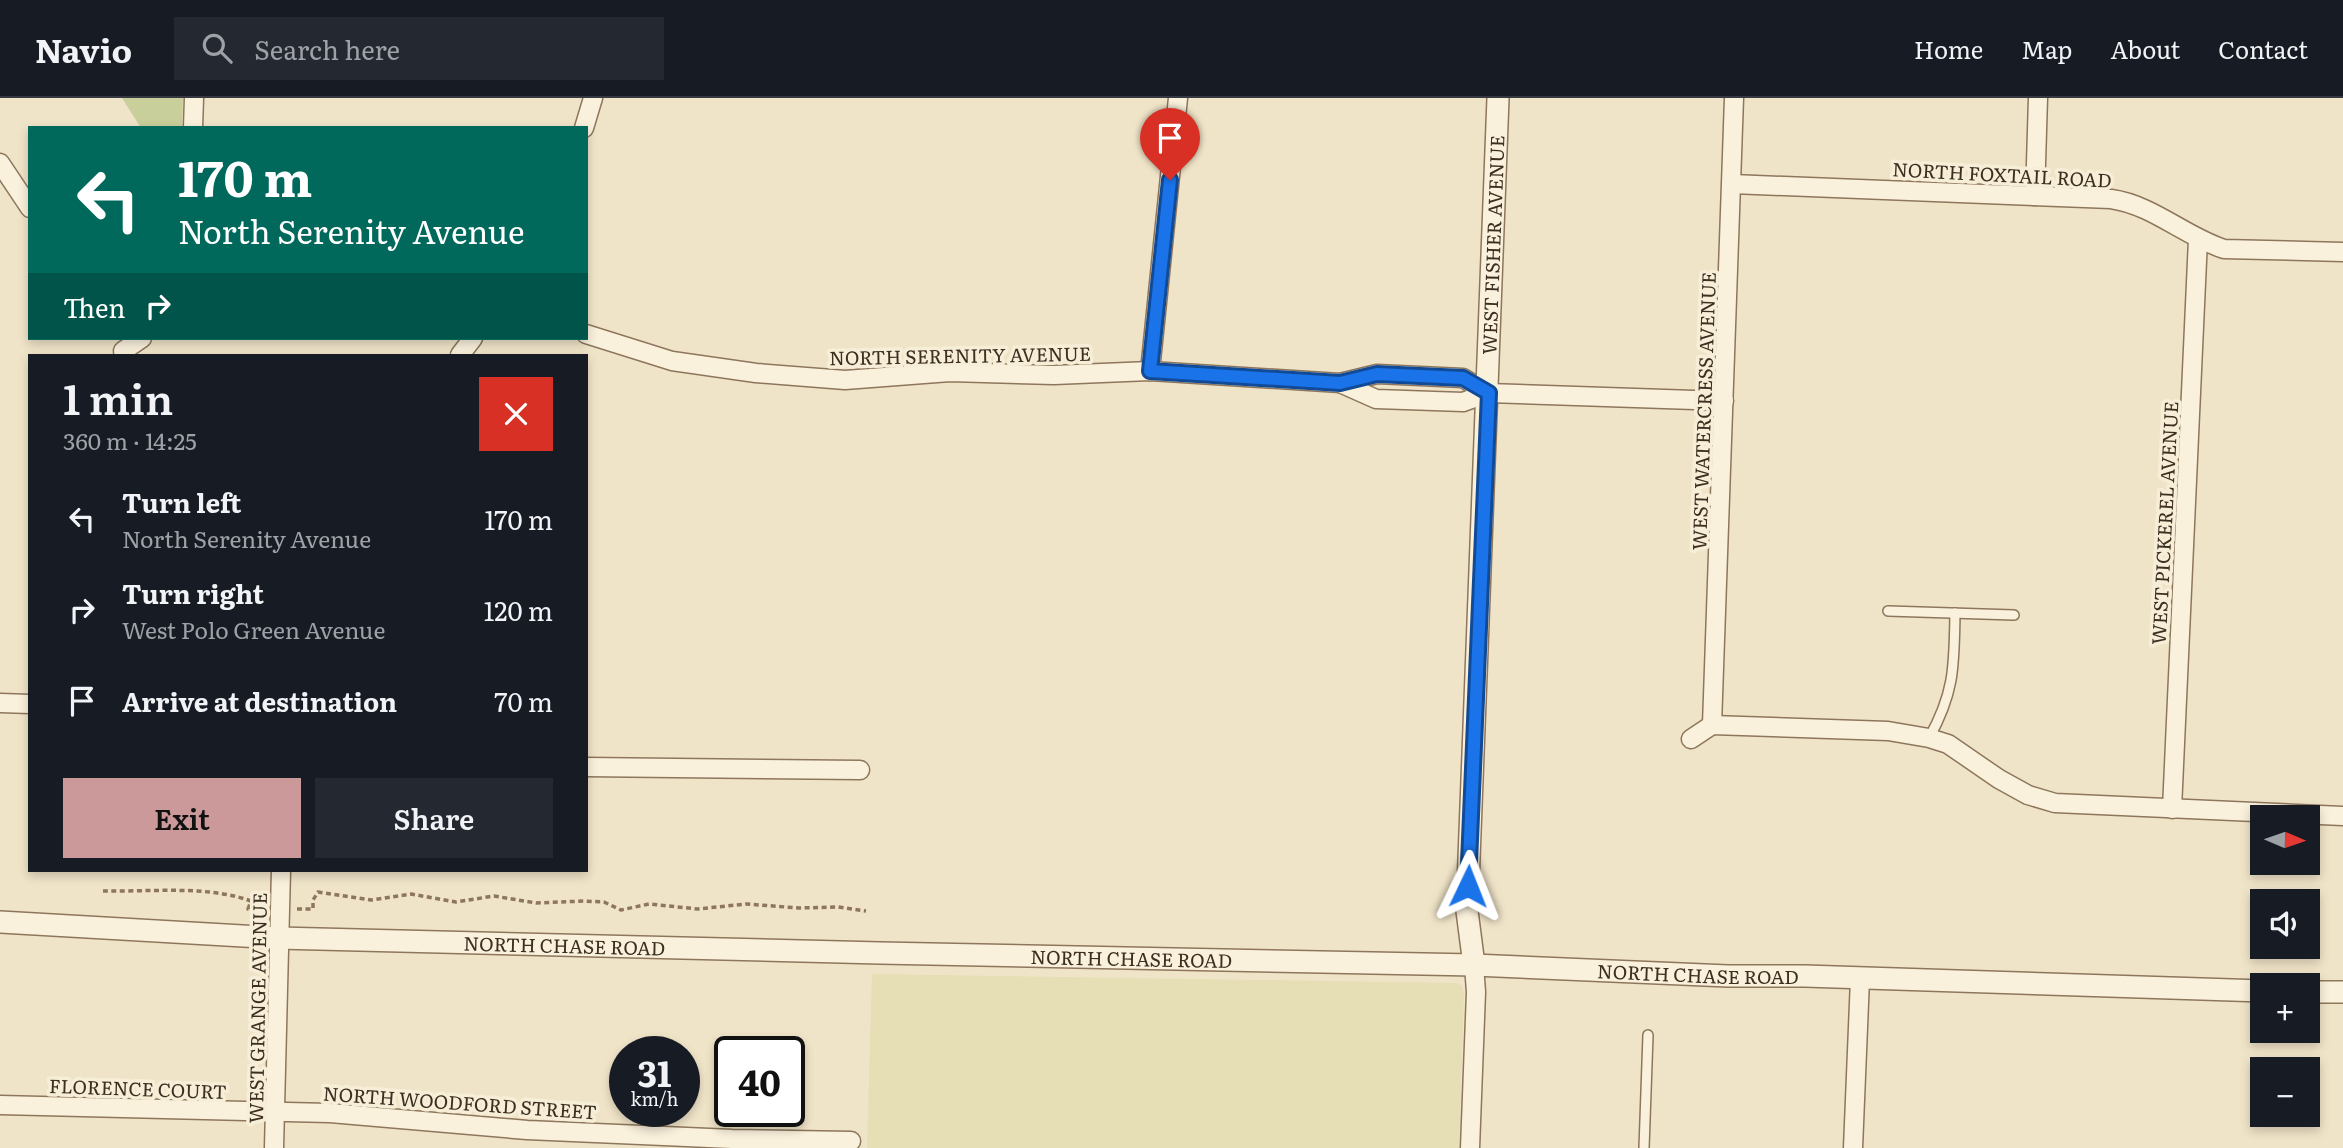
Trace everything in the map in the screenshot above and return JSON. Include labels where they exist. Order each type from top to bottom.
[{"type":"street","points":[[193,126],[194,98]]},
{"type":"street","points":[[585,126],[593,98]]},
{"type":"street","points":[[1150,371],[1178,98]]},
{"type":"street","name":"WEST FISHER AVENUE","points":[[1470,1148],[1476,992],[1467,911],[1489,393],[1498,98]]},
{"type":"street","name":"WEST WATERCRESS AVENUE","points":[[1712,725],[1734,98]]},
{"type":"street","points":[[2035,196],[2038,98]]},
{"type":"street","points":[[0,163],[28,205]]},
{"type":"street","name":"NORTH FOXTAIL ROAD","points":[[1732,184],[2131,202],[2198,239],[2224,249],[2343,253]]},
{"type":"street","name":"WEST PICKEREL AVENUE","points":[[2172,809],[2198,239]]},
{"type":"street","name":"NORTH SERENITY AVENUE","points":[[588,335],[671,361],[756,373],[845,380],[950,372],[1054,375],[1150,371],[1340,383],[1377,374],[1463,378],[1489,393]]},
{"type":"street","points":[[121,348],[138,340]]},
{"type":"street","points":[[461,354],[471,340]]},
{"type":"street","name":"NORTH SERENITY AVENUE","points":[[1340,383],[1376,398],[1463,402],[1489,393],[1724,401]]},
{"type":"street","points":[[0,703],[28,704]]},
{"type":"street","points":[[1691,739],[1712,725],[1888,731],[1948,744],[2028,795],[2055,803],[2343,816]]},
{"type":"street","points":[[588,767],[860,770]]},
{"type":"street","name":"WEST GRANGE AVENUE","points":[[274,1148],[281,872]]},
{"type":"street","name":"NORTH CHASE ROAD","points":[[0,922],[278,938],[1474,964],[2250,991]]},
{"type":"street","points":[[1853,1148],[1860,979]]},
{"type":"street","points":[[2320,992],[2343,992]]},
{"type":"street","name":"FLORENCE COURT","points":[[0,1105],[275,1113]]},
{"type":"street","name":"NORTH WOODFORD STREET","points":[[275,1113],[330,1113],[479,1127],[732,1143],[851,1141]]},
{"type":"lane","points":[[1888,611],[2014,615]]},
{"type":"lane","points":[[1929,738],[1944,712],[1952,684],[1955,613]]},
{"type":"lane","points":[[1644,1148],[1648,1035]]},
{"type":"path","points":[[103,891],[208,891],[231,894],[251,901],[248,909]]},
{"type":"path","points":[[313,909],[313,901],[318,892],[363,900],[411,894],[456,902],[494,897],[536,903],[604,902],[621,910],[649,904],[698,909],[746,904],[799,908],[838,906],[866,911]]},
{"type":"shaded area","points":[[872,974],[1457,983],[1462,986],[1464,995],[1459,1148],[867,1148]]},
{"type":"green space","points":[[122,98],[183,98],[182,126],[140,126]]},
{"type":"route","points":[[1170,180],[1150,371],[1340,383],[1377,374],[1463,378],[1489,393],[1468,886]]}]
